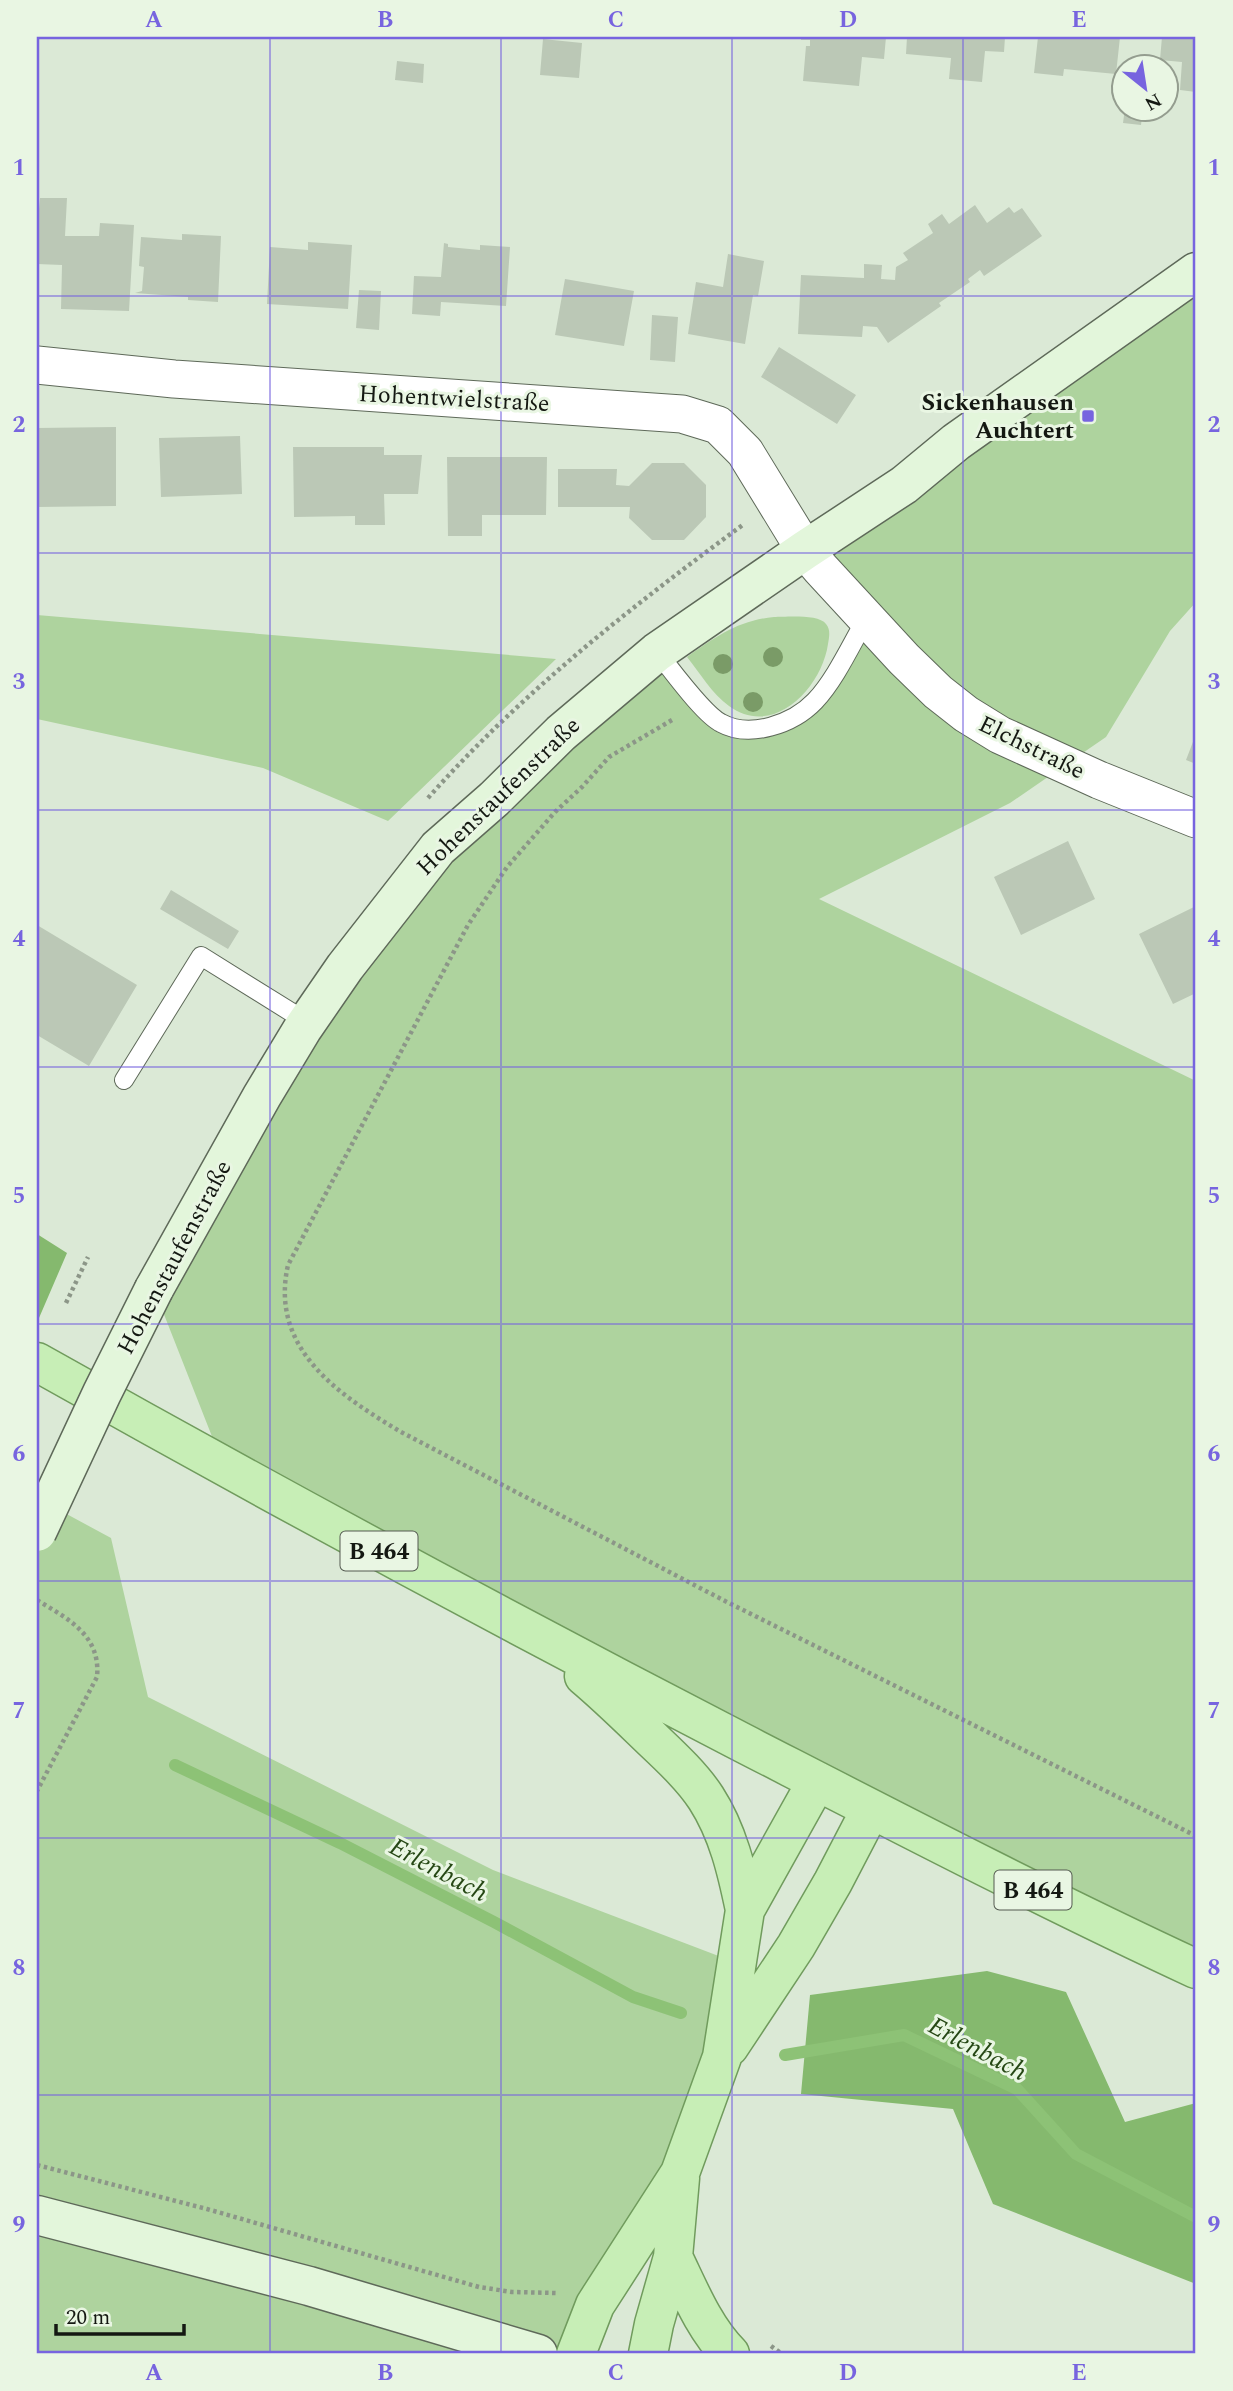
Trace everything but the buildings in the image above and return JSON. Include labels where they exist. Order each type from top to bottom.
[{"type":"main road","name":"B 464","points":[[37,1362],[224,1468],[534,1635],[871,1809],[1196,1969]]},
{"type":"main road","points":[[534,1635],[612,1700],[676,1763],[706,1798],[736,1865],[745,1910],[722,2057],[680,2172],[595,2305],[576,2354]]},
{"type":"main road","points":[[745,1910],[817,1781]]},
{"type":"main road","points":[[722,2057],[796,1946],[871,1809]]},
{"type":"main road","points":[[648,2354],[673,2257],[680,2172]]},
{"type":"main road","points":[[673,2257],[720,2341]]},
{"type":"street","name":"Hohenstaufenstraße","points":[[37,1532],[154,1289],[262,1096],[307,1021],[382,917],[438,848],[494,799],[561,733],[657,652],[904,485],[956,442],[1196,272]]},
{"type":"street","name":"Hohentwielstraße","points":[[37,365],[188,380],[682,414],[718,425],[745,452],[805,550]]},
{"type":"street","name":"Elchstraße","points":[[805,550],[866,619],[938,692],[966,714],[1000,735],[1099,780],[1196,819]]},
{"type":"street","points":[[37,2215],[309,2286],[538,2354]]},
{"type":"lane","points":[[657,652],[719,723],[740,730],[760,729],[791,718],[814,702],[866,619]]},
{"type":"lane","points":[[124,1080],[201,956],[307,1021]]},
{"type":"path","points":[[699,702],[610,757],[533,835],[486,897],[456,947],[288,1265],[284,1282],[285,1305],[291,1326],[304,1353],[329,1383],[357,1405],[401,1432],[725,1601],[1196,1836]]},
{"type":"path","points":[[66,1303],[88,1256]]},
{"type":"path","points":[[37,1600],[75,1624],[93,1647],[98,1662],[97,1676],[37,1791]]},
{"type":"path","points":[[37,2165],[207,2209],[479,2287],[569,2295],[595,2305]]},
{"type":"path","points":[[720,2341],[742,2325],[782,2354]]},
{"type":"green space","points":[[1196,272],[1196,602],[1170,631],[1106,737],[1010,803],[819,899],[1196,1081],[1196,1969],[224,1467],[154,1289],[345,967],[657,652],[678,678],[739,730],[814,702],[865,619],[805,550]]},
{"type":"green space","points":[[37,615],[556,659],[388,821],[263,768],[37,719]]},
{"type":"green space","points":[[774,617],[810,617],[826,624],[829,636],[824,660],[806,691],[793,704],[779,712],[763,716],[746,715],[717,696],[687,657],[738,626]]},
{"type":"green space","points":[[37,1234],[67,1253],[39,1318],[37,1317]]},
{"type":"green space","points":[[37,1498],[111,1538],[148,1697],[493,1870],[758,1971],[576,2354],[37,2354]]},
{"type":"green space","points":[[987,1971],[1066,1992],[1125,2122],[1196,2103],[1196,2284],[993,2204],[953,2109],[801,2094],[810,1995]]},
{"type":"waterway","name":"Erlenbach","points":[[175,1765],[340,1843],[633,1997],[681,2013]]},
{"type":"waterway","name":"Erlenbach","points":[[785,2055],[904,2035],[1017,2089],[1076,2154],[1196,2217]]},
{"type":"place","name":"Sickenhausen Auchtert","points":[[1088,416]]}]
